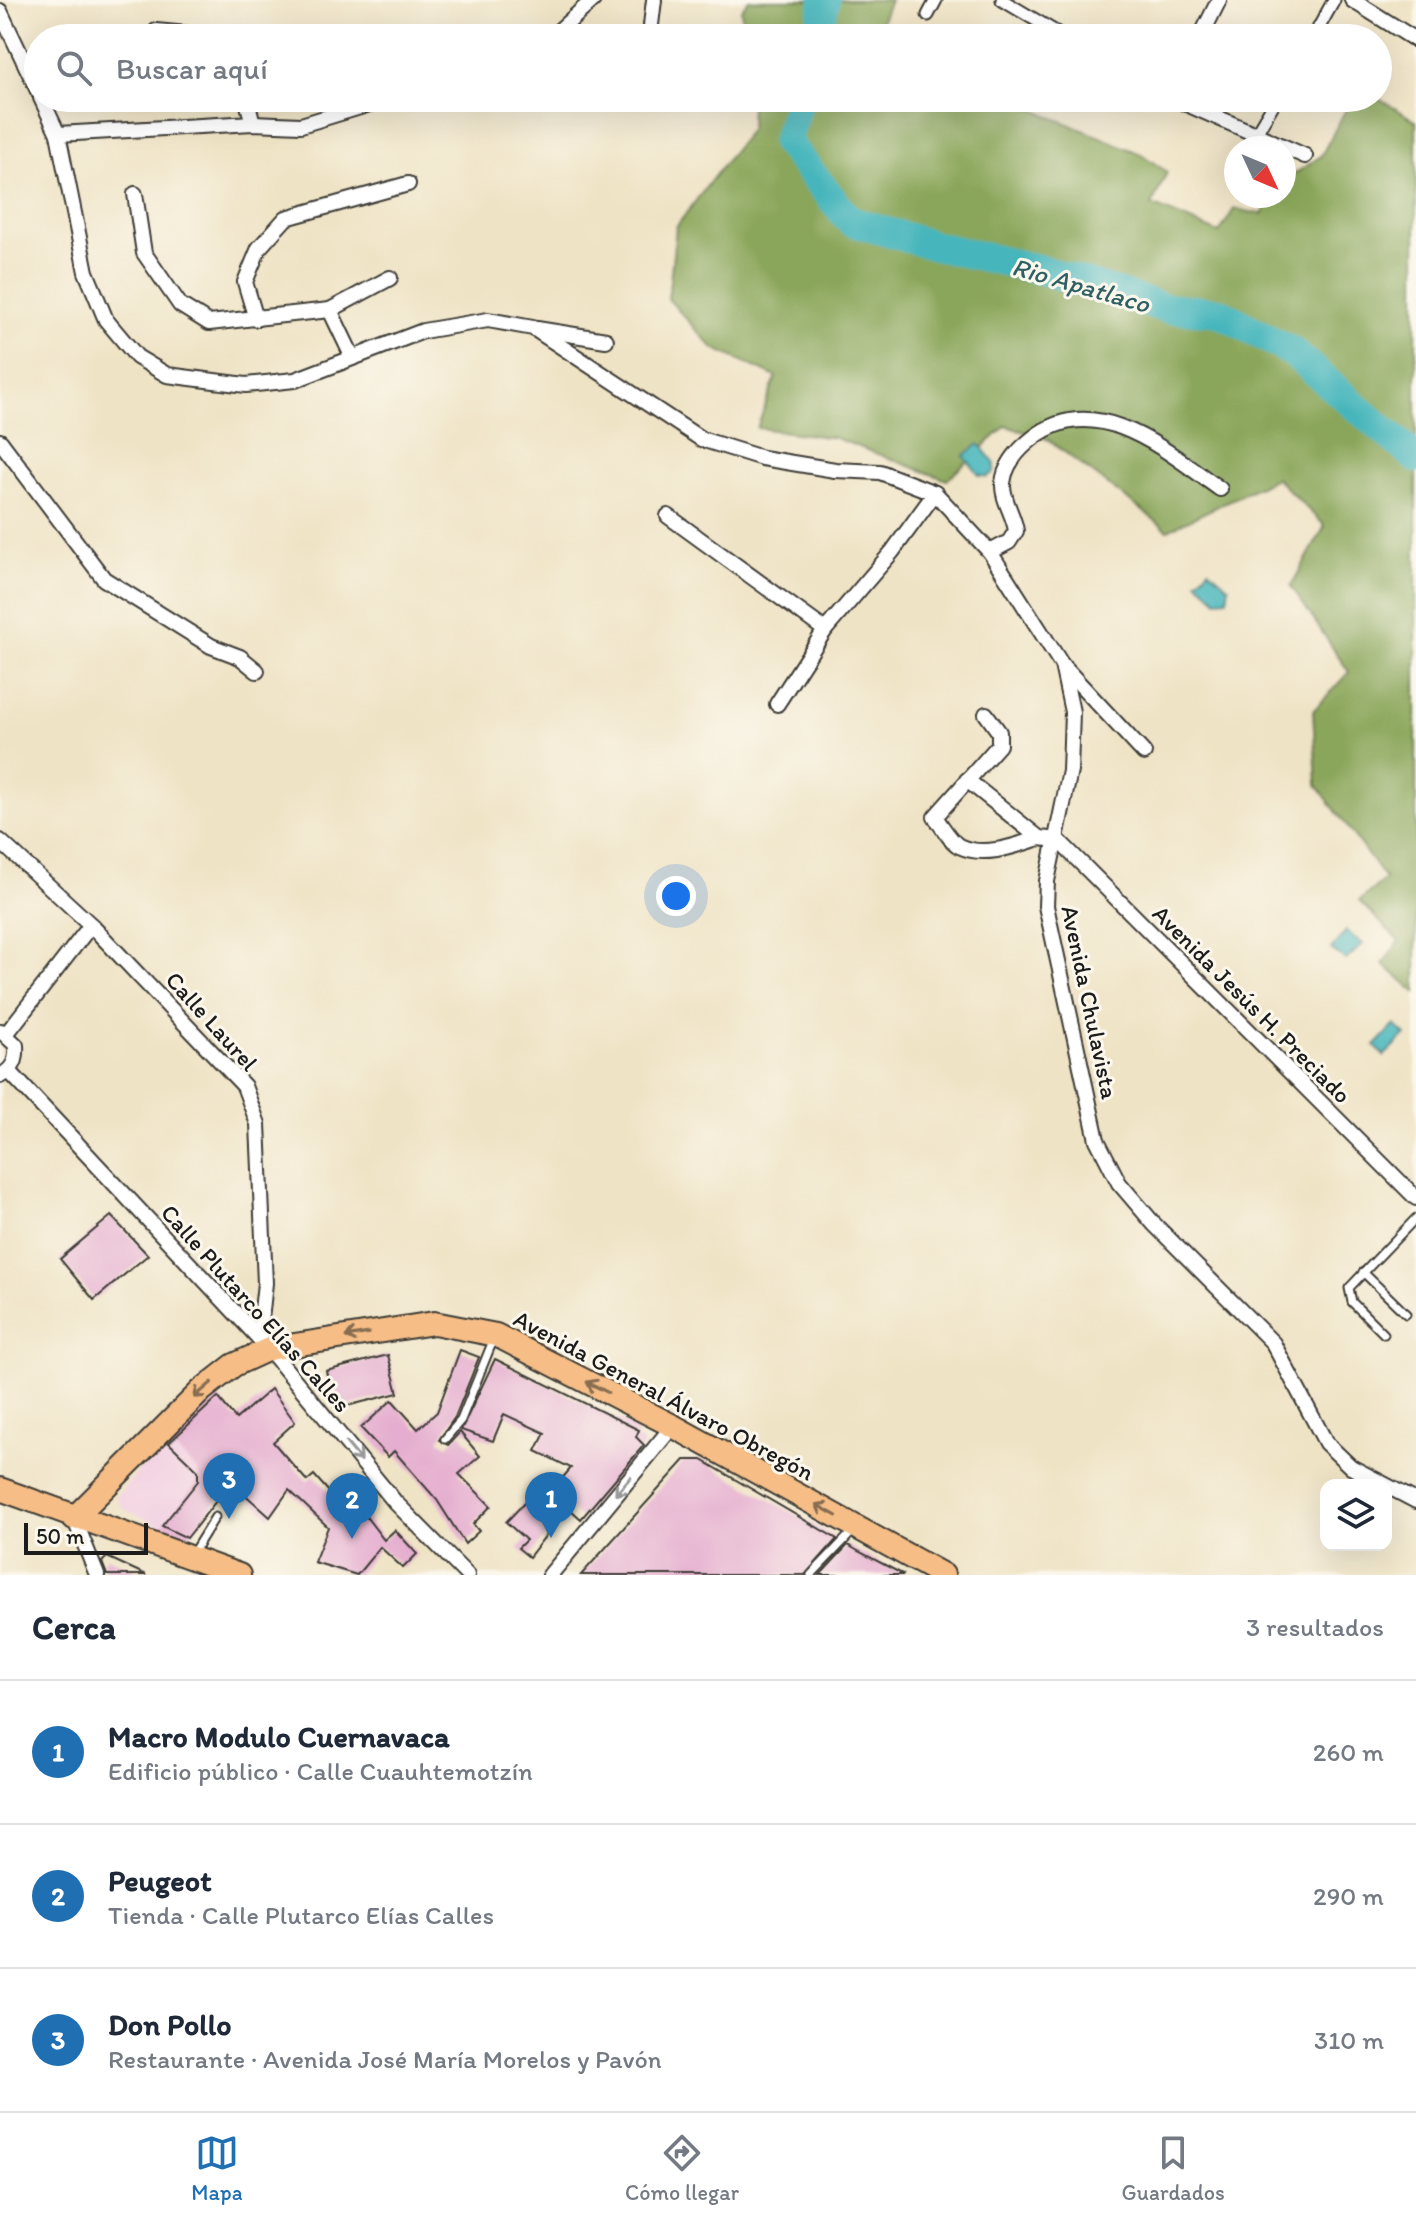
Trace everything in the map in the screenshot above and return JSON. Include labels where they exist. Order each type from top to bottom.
[{"type":"main road","name":"Avenida General Álvaro Obregón","points":[[74,1518],[202,1390],[264,1344],[434,1323],[496,1335],[673,1426],[943,1575]]},
{"type":"main road","points":[[0,1489],[239,1575]]},
{"type":"street","points":[[566,24],[593,0]]},
{"type":"street","points":[[651,24],[654,0]]},
{"type":"street","points":[[928,15],[936,0]]},
{"type":"street","points":[[1002,0],[1042,24]]},
{"type":"street","points":[[1207,24],[1219,0]]},
{"type":"street","points":[[1321,24],[1334,0]]},
{"type":"street","points":[[1352,0],[1390,24]]},
{"type":"street","points":[[0,11],[24,62]]},
{"type":"street","points":[[1392,25],[1416,40]]},
{"type":"street","name":"Avenida Chulavista","points":[[48,112],[58,134],[86,272],[106,320],[137,357],[167,375],[246,385],[295,380],[423,331],[488,320],[533,328],[701,439],[762,458],[835,470],[880,472],[935,493],[990,552],[1062,665],[1072,712],[1070,771],[1047,881],[1046,906],[1097,1140],[1119,1183],[1154,1224],[1273,1343],[1326,1443],[1351,1467],[1416,1501]]},
{"type":"street","points":[[250,112],[253,123]]},
{"type":"street","points":[[58,134],[253,123],[301,125],[344,112]]},
{"type":"street","points":[[1204,112],[1305,156]]},
{"type":"street","points":[[1255,135],[1269,112]]},
{"type":"street","points":[[256,319],[245,282],[259,248],[286,218],[408,184]]},
{"type":"street","points":[[135,194],[144,253],[180,305],[209,323],[330,310],[390,278]]},
{"type":"street","points":[[330,310],[352,356]]},
{"type":"street","points":[[533,328],[606,340]]},
{"type":"street","points":[[990,552],[1009,542],[1016,531],[1003,484],[1018,450],[1042,431],[1071,420],[1136,430],[1220,489]]},
{"type":"street","points":[[0,441],[104,579],[211,646],[240,657],[257,671]]},
{"type":"street","points":[[777,704],[825,630],[892,552],[935,493]]},
{"type":"street","points":[[668,516],[825,630]]},
{"type":"street","points":[[1062,665],[1144,753]]},
{"type":"street","points":[[986,714],[999,732],[999,745],[935,817],[957,845],[976,850],[1006,849],[1039,838],[1058,840]]},
{"type":"street","points":[[967,780],[1039,838]]},
{"type":"street","name":"Avenida Jesús H. Preciado","points":[[1058,840],[1416,1198]]},
{"type":"street","name":"Calle Laurel","points":[[0,841],[91,925],[244,1086],[258,1124],[265,1283],[264,1344]]},
{"type":"street","points":[[5,1074],[17,1059],[16,1045],[4,1032],[91,925]]},
{"type":"street","name":"Calle Plutarco Elías Calles","points":[[5,1074],[264,1344],[395,1502],[467,1575]]},
{"type":"street","points":[[550,1575],[673,1426]]},
{"type":"street","points":[[74,1518],[97,1575]]},
{"type":"lane","points":[[1384,1334],[1349,1295],[1349,1288],[1416,1218]]},
{"type":"lane","points":[[1363,1272],[1406,1314]]},
{"type":"lane","points":[[445,1439],[461,1420],[496,1335]]},
{"type":"lane","points":[[190,1558],[215,1517]]},
{"type":"lane","points":[[811,1575],[856,1527]]},
{"type":"shaded area","points":[[184,1419],[239,1472],[187,1538],[122,1508],[116,1497]]},
{"type":"green space","points":[[749,0],[890,0],[881,24],[743,24],[741,10]]},
{"type":"green space","points":[[1392,106],[1416,121],[1416,992],[1383,964],[1399,941],[1359,901],[1385,879],[1317,785],[1313,711],[1349,672],[1291,586],[1325,526],[1276,478],[1168,530],[1047,439],[1006,426],[947,480],[835,438],[757,428],[776,377],[713,348],[668,299],[676,227],[750,129],[751,112],[1040,112],[1141,154],[1167,172],[1152,205],[1219,233],[1234,209],[1262,214],[1266,208],[1296,208],[1296,173],[1321,156],[1345,112],[1392,112]]},
{"type":"water","points":[[979,444],[995,464],[994,472],[987,477],[979,475],[964,456]]},
{"type":"water","points":[[1209,569],[1229,587],[1227,599],[1217,600],[1197,581]]},
{"type":"water","points":[[1346,931],[1363,944],[1346,960],[1331,949]]},
{"type":"water","points":[[1395,1025],[1406,1035],[1384,1056],[1375,1046]]},
{"type":"building","points":[[111,1216],[148,1255],[94,1300],[60,1259]]},
{"type":"building","points":[[460,1350],[479,1357],[455,1417],[439,1440],[448,1445],[460,1432],[480,1456],[459,1474],[491,1506],[473,1524],[479,1531],[465,1544],[437,1500],[394,1451],[388,1457],[361,1428],[392,1400],[418,1429],[437,1412]]},
{"type":"building","points":[[388,1355],[398,1393],[335,1409],[326,1371]]},
{"type":"building","points":[[495,1359],[639,1430],[636,1437],[644,1445],[581,1519],[559,1499],[568,1490],[559,1482],[571,1468],[536,1451],[545,1433],[504,1414],[493,1441],[461,1430]]},
{"type":"building","points":[[271,1389],[295,1422],[273,1442],[307,1481],[314,1475],[345,1510],[354,1501],[384,1540],[395,1530],[417,1554],[403,1568],[380,1547],[357,1575],[314,1562],[328,1527],[289,1490],[270,1517],[231,1482],[187,1538],[162,1526],[198,1481],[198,1471],[169,1443],[218,1397],[236,1419]]},
{"type":"building","points":[[685,1460],[702,1460],[837,1539],[805,1575],[581,1575]]},
{"type":"building","points":[[529,1498],[546,1535],[529,1557],[518,1548],[526,1540],[506,1522]]},
{"type":"building","points":[[848,1545],[858,1551],[904,1575],[820,1575]]},
{"type":"building","points":[[107,1557],[146,1575],[107,1575],[102,1562]]},
{"type":"waterway","name":"Rio Apatlaco","points":[[821,24],[825,0]]},
{"type":"waterway","name":"Rio Apatlaco","points":[[796,112],[786,142],[850,221],[935,246],[1042,270],[1165,308],[1219,312],[1292,352],[1416,458]]},
{"type":"place","name":"Don Pollo","points":[[229,1519]]},
{"type":"place","name":"Macro Modulo Cuernavaca","points":[[551,1538]]},
{"type":"place","name":"Peugeot","points":[[352,1539]]}]
